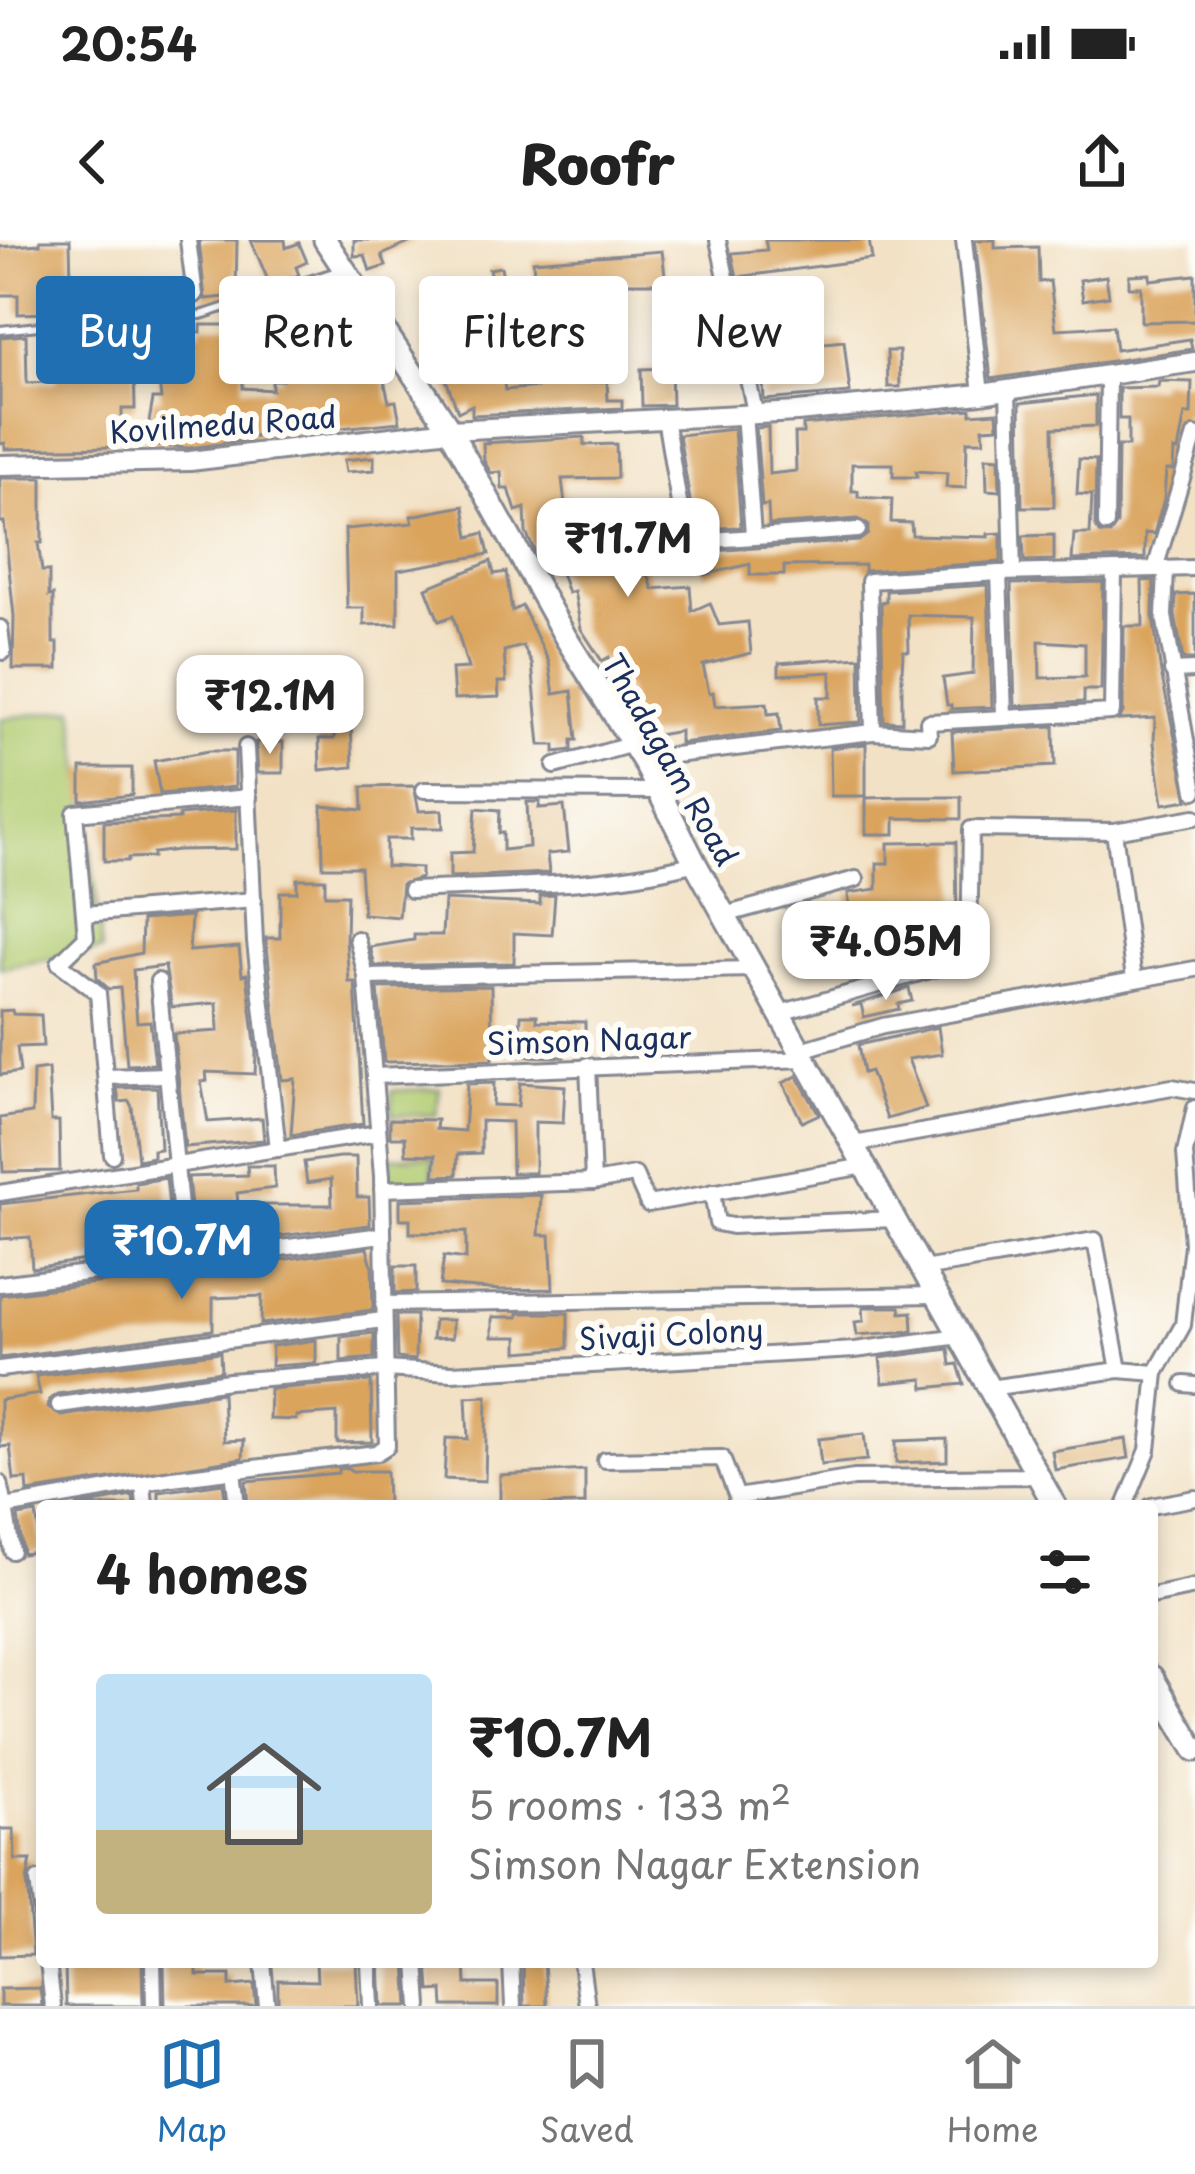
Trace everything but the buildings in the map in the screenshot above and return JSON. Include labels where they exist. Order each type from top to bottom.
[{"type":"main road","name":"Thadagam Road","points":[[325,240],[450,430],[566,638],[638,753],[1052,1500]]},
{"type":"main road","points":[[1158,1685],[1188,1724],[1195,1750]]},
{"type":"street","points":[[188,240],[193,276]]},
{"type":"street","points":[[718,240],[750,412],[753,536]]},
{"type":"street","points":[[964,240],[981,394]]},
{"type":"street","name":"Kovilmedu Road","points":[[0,465],[190,460],[450,430],[797,412],[1008,391],[1195,362]]},
{"type":"street","points":[[1106,524],[1108,377]]},
{"type":"street","points":[[1004,716],[1008,391]]},
{"type":"street","points":[[664,418],[680,509]]},
{"type":"street","points":[[1195,435],[1161,569],[1172,671],[1195,791]]},
{"type":"street","points":[[696,541],[858,530]]},
{"type":"street","points":[[873,732],[869,581],[1195,568]]},
{"type":"street","points":[[555,766],[638,753],[666,756],[873,732],[929,735],[928,722],[1112,712],[1114,570]]},
{"type":"street","points":[[0,628],[3,652]]},
{"type":"street","points":[[1172,671],[1195,670]]},
{"type":"street","points":[[246,747],[254,900],[278,1149]]},
{"type":"street","points":[[424,790],[659,791]]},
{"type":"street","points":[[112,1155],[98,993],[59,962],[86,937],[75,812],[249,796]]},
{"type":"street","points":[[780,1013],[969,958],[971,830],[1114,831],[1195,818]]},
{"type":"street","points":[[1114,831],[1134,980]]},
{"type":"street","points":[[411,890],[584,880],[662,872],[695,863]]},
{"type":"street","points":[[724,915],[856,879]]},
{"type":"street","points":[[84,914],[254,900]]},
{"type":"street","points":[[49,1500],[232,1470],[376,1453],[387,1445],[382,1189],[366,977],[357,939]]},
{"type":"street","points":[[366,977],[755,969]]},
{"type":"street","name":"Simson Nagar","points":[[374,1076],[804,1054],[883,1026],[1195,969]]},
{"type":"street","points":[[158,981],[184,1258]]},
{"type":"street","points":[[588,1065],[593,1182]]},
{"type":"street","points":[[106,1077],[166,1075]]},
{"type":"street","points":[[854,1144],[1172,1087],[1195,1091]]},
{"type":"street","points":[[1127,1500],[1148,1450],[1156,1373],[1184,1324],[1191,1297],[1185,1153],[1195,1108]]},
{"type":"street","points":[[0,1193],[378,1133]]},
{"type":"street","points":[[382,1189],[593,1182],[635,1175],[648,1204],[866,1166]]},
{"type":"street","points":[[712,1192],[717,1223],[732,1226],[895,1219]]},
{"type":"street","points":[[0,1284],[382,1235]]},
{"type":"street","points":[[922,1269],[1096,1240],[1119,1370]]},
{"type":"street","name":"Sivaji Colony","points":[[0,1370],[383,1312],[937,1295]]},
{"type":"street","name":"Sivaji Colony","points":[[58,1405],[229,1382],[384,1369],[452,1373],[856,1350],[960,1336]]},
{"type":"street","points":[[989,1388],[1119,1370],[1156,1373]]},
{"type":"street","points":[[605,1460],[722,1458],[736,1500]]},
{"type":"street","points":[[232,1470],[235,1500]]},
{"type":"street","points":[[741,1500],[854,1478],[1038,1476]]},
{"type":"street","points":[[0,1483],[12,1551]]},
{"type":"street","points":[[143,1483],[144,1500]]},
{"type":"street","points":[[1158,1505],[1195,1498]]},
{"type":"street","points":[[5,1508],[36,1502]]},
{"type":"street","points":[[1158,1595],[1195,1587]]},
{"type":"street","points":[[49,1968],[53,2006]]},
{"type":"street","points":[[153,1968],[154,2006]]},
{"type":"street","points":[[264,1968],[267,2006]]},
{"type":"street","points":[[369,1968],[371,2006]]},
{"type":"street","points":[[417,1968],[420,2006]]},
{"type":"street","points":[[511,1968],[513,2006]]},
{"type":"street","points":[[582,1968],[587,2006]]},
{"type":"lane","points":[[0,330],[201,315],[344,269]]},
{"type":"green space","points":[[74,709],[102,950],[0,968],[0,719]]},
{"type":"green space","points":[[440,1088],[436,1115],[392,1115],[392,1091]]},
{"type":"green space","points":[[389,1157],[433,1157],[432,1184],[388,1185]]}]
